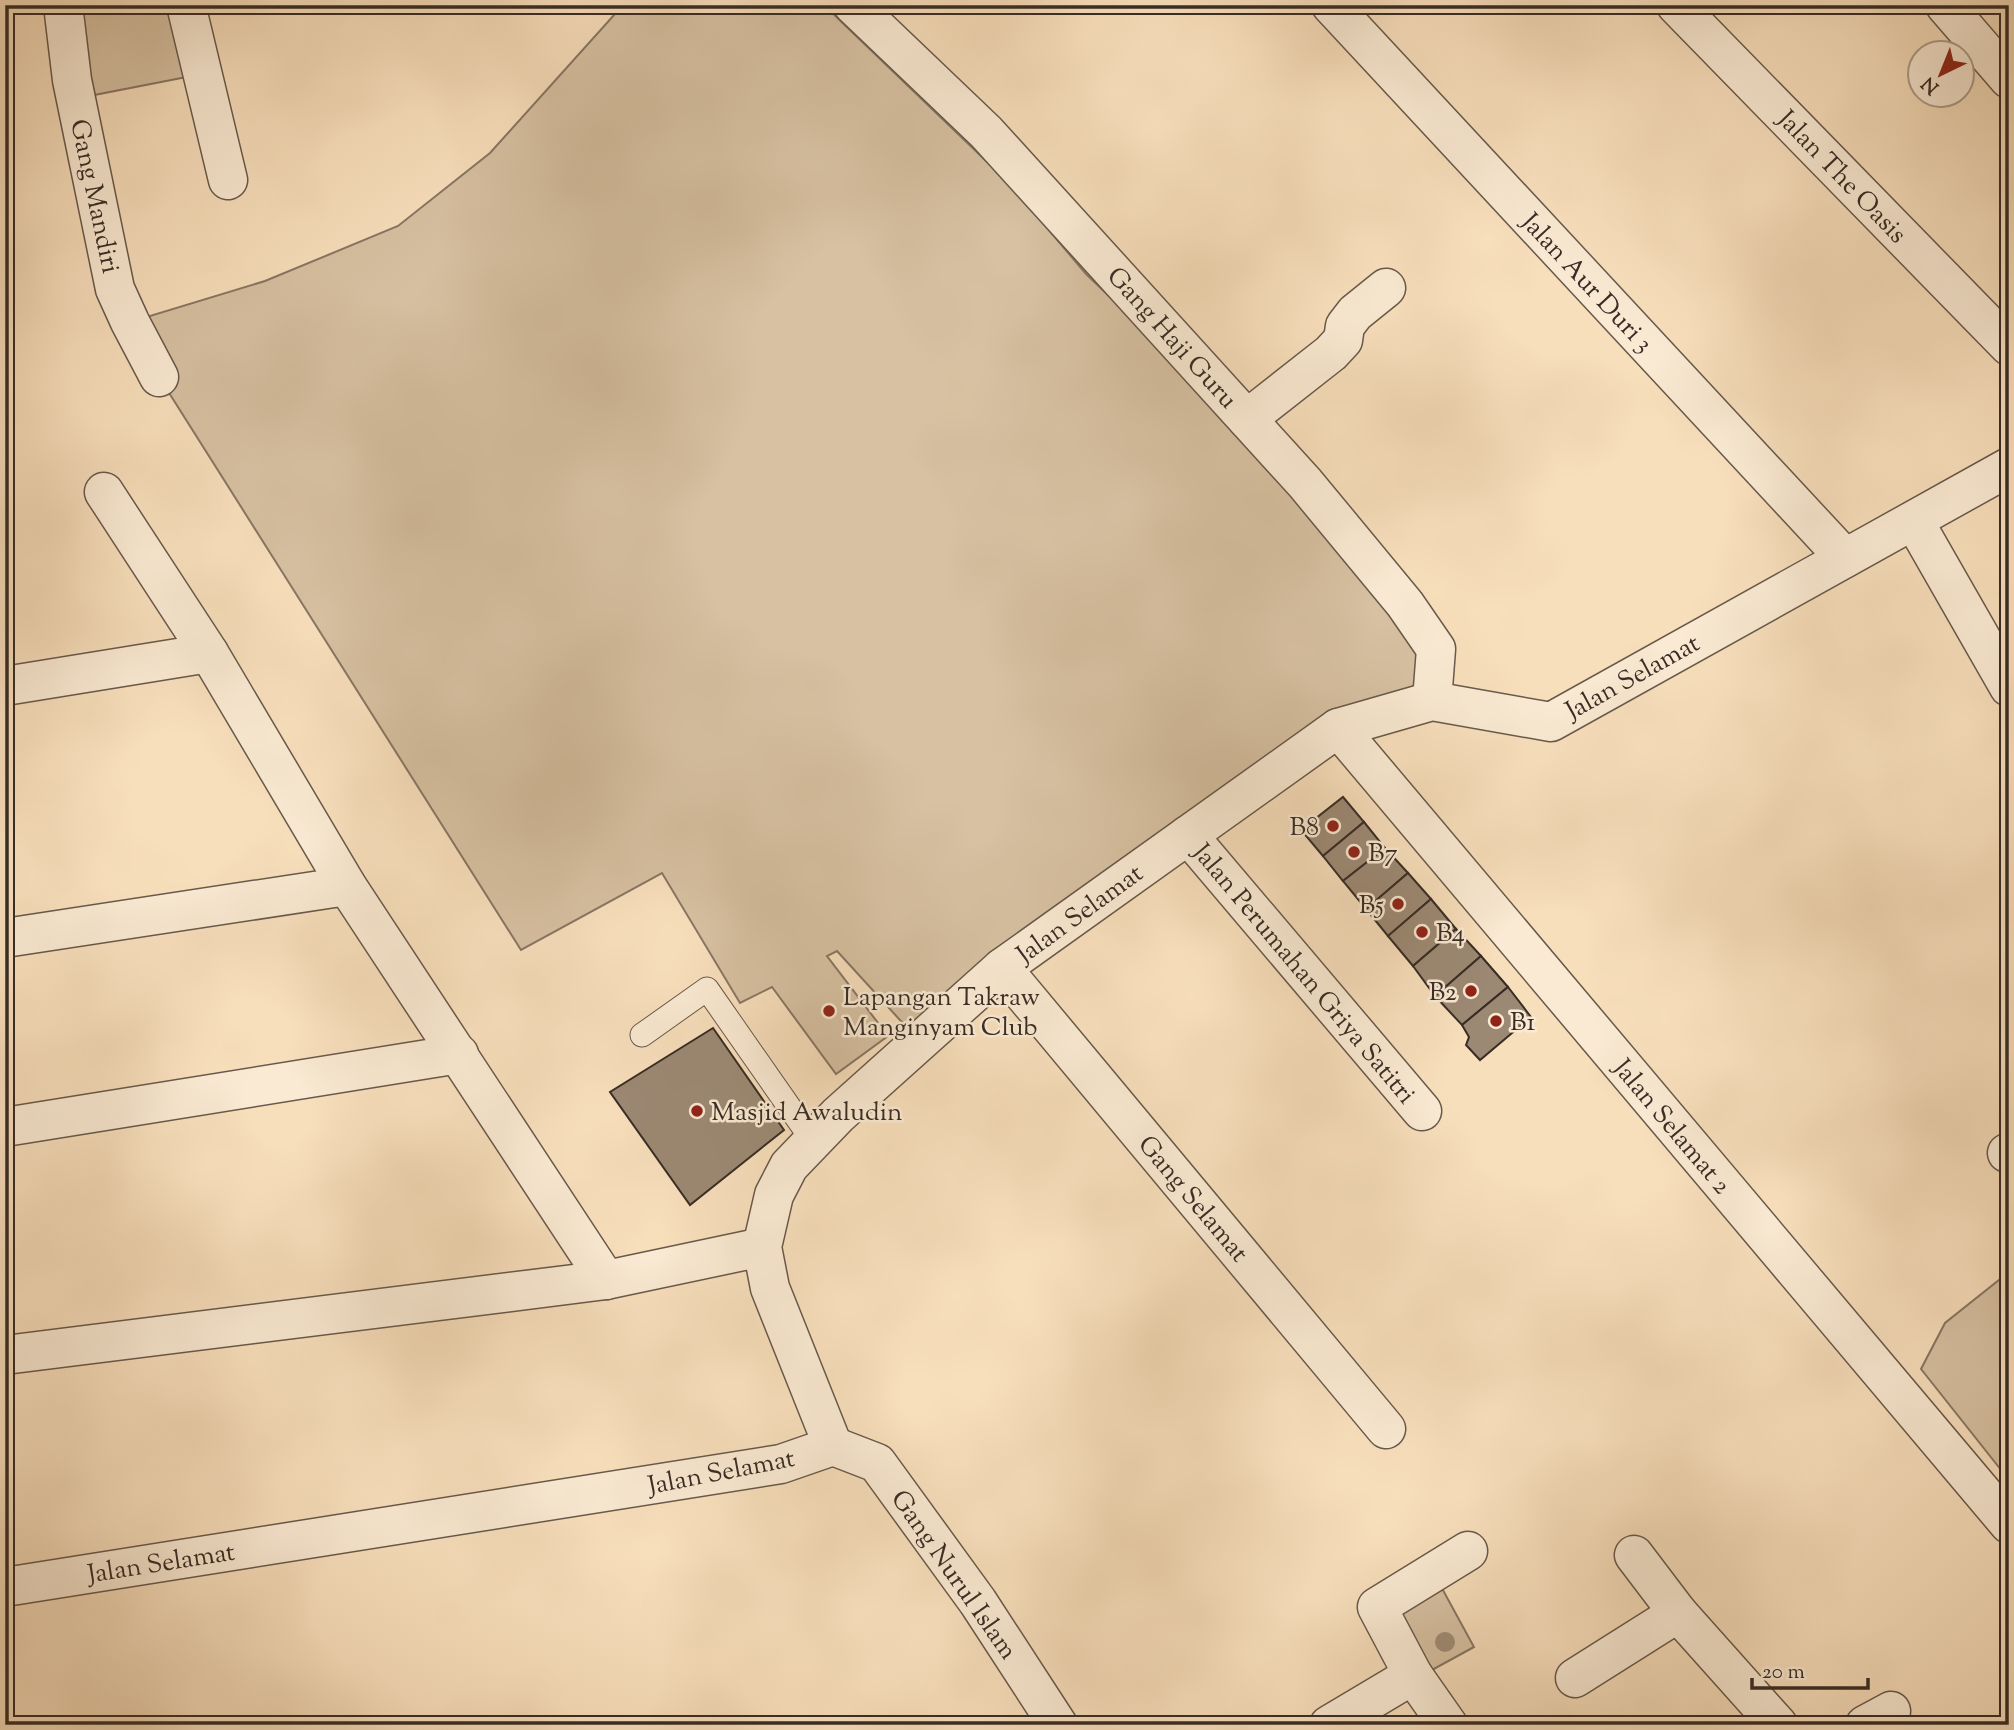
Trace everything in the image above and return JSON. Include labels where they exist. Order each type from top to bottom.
[{"type":"street","name":"Gang Mandiri","points":[[63,5],[72,80],[115,289],[159,377]]},
{"type":"street","points":[[186,5],[228,180]]},
{"type":"street","name":"Gang Haji Guru","points":[[853,5],[986,132],[1305,483],[1405,604],[1437,649],[1432,701]]},
{"type":"street","name":"Jalan Aur Duri 3","points":[[1331,5],[1845,558]]},
{"type":"street","name":"Jalan The Oasis","points":[[1676,5],[2009,346]]},
{"type":"street","points":[[1945,5],[2009,79]]},
{"type":"street","points":[[1247,419],[1331,353],[1343,340],[1345,326],[1355,313],[1386,288]]},
{"type":"street","name":"Jalan Selamat","points":[[5,1587],[781,1464],[833,1446],[770,1288],[762,1247],[774,1195],[789,1166],[838,1115],[1002,968],[1338,728],[1432,701],[1551,722],[2009,467]]},
{"type":"street","points":[[104,492],[209,653],[347,886],[606,1280]]},
{"type":"street","points":[[1914,521],[2009,687]]},
{"type":"street","points":[[5,686],[209,653]]},
{"type":"street","name":"Jalan Selamat 2","points":[[1338,728],[2009,1524]]},
{"type":"street","name":"Jalan Perumahan Griya Satitri","points":[[1188,835],[1422,1111]]},
{"type":"street","points":[[5,938],[347,886]]},
{"type":"street","name":"Gang Selamat","points":[[1002,968],[1386,1429]]},
{"type":"street","points":[[5,1128],[459,1054]]},
{"type":"street","points":[[5,1355],[606,1280],[762,1247]]},
{"type":"street","name":"Gang Nurul Islam","points":[[833,1446],[877,1463],[978,1602],[1058,1725]]},
{"type":"street","points":[[1448,1725],[1413,1675],[1377,1607],[1468,1551]]},
{"type":"street","points":[[1634,1555],[1678,1613],[1778,1725]]},
{"type":"street","points":[[1575,1678],[1678,1613]]},
{"type":"street","points":[[1329,1725],[1413,1675]]},
{"type":"lane","points":[[642,1035],[707,989],[813,1141]]},
{"type":"shaded area","points":[[71,5],[181,5],[197,75],[84,97]]},
{"type":"shaded area","points":[[623,5],[824,5],[1009,183],[1086,274],[1305,483],[1405,604],[1432,701],[1338,728],[920,1042],[837,951],[827,956],[888,1036],[836,1074],[772,987],[740,1003],[662,873],[521,950],[159,377],[130,322],[265,281],[398,226],[490,153]]},
{"type":"shaded area","points":[[2009,1272],[2009,1480],[1921,1369],[1945,1323]]},
{"type":"shaded area","points":[[1438,1581],[1474,1647],[1421,1676],[1393,1608]]},
{"type":"building","name":"B8","points":[[1343,797],[1364,822],[1323,856],[1301,830]]},
{"type":"building","name":"B7","points":[[1364,822],[1385,848],[1343,881],[1323,856]]},
{"type":"building","points":[[1385,848],[1408,873],[1366,909],[1343,881]]},
{"type":"building","name":"B5","points":[[1408,873],[1431,899],[1388,936],[1366,909]]},
{"type":"building","name":"B4","points":[[1431,899],[1456,929],[1413,966],[1388,936]]},
{"type":"building","points":[[1456,929],[1481,956],[1435,996],[1413,966]]},
{"type":"building","name":"B2","points":[[1481,956],[1508,987],[1462,1025],[1435,996]]},
{"type":"building","name":"B1","points":[[1508,987],[1531,1017],[1480,1060],[1466,1045],[1469,1037],[1462,1025]]},
{"type":"building","name":"Masjid Awaludin","points":[[713,1028],[784,1130],[690,1205],[610,1092]]},
{"type":"place","name":"B8","points":[[1333,826]]},
{"type":"place","name":"B7","points":[[1354,852]]},
{"type":"place","name":"B5","points":[[1398,904]]},
{"type":"place","name":"B4","points":[[1422,932]]},
{"type":"place","name":"B2","points":[[1471,991]]},
{"type":"place","name":"Lapangan Takraw Manginyam Club","points":[[829,1011]]},
{"type":"place","name":"B1","points":[[1496,1021]]},
{"type":"place","name":"Masjid Awaludin","points":[[697,1111]]}]
